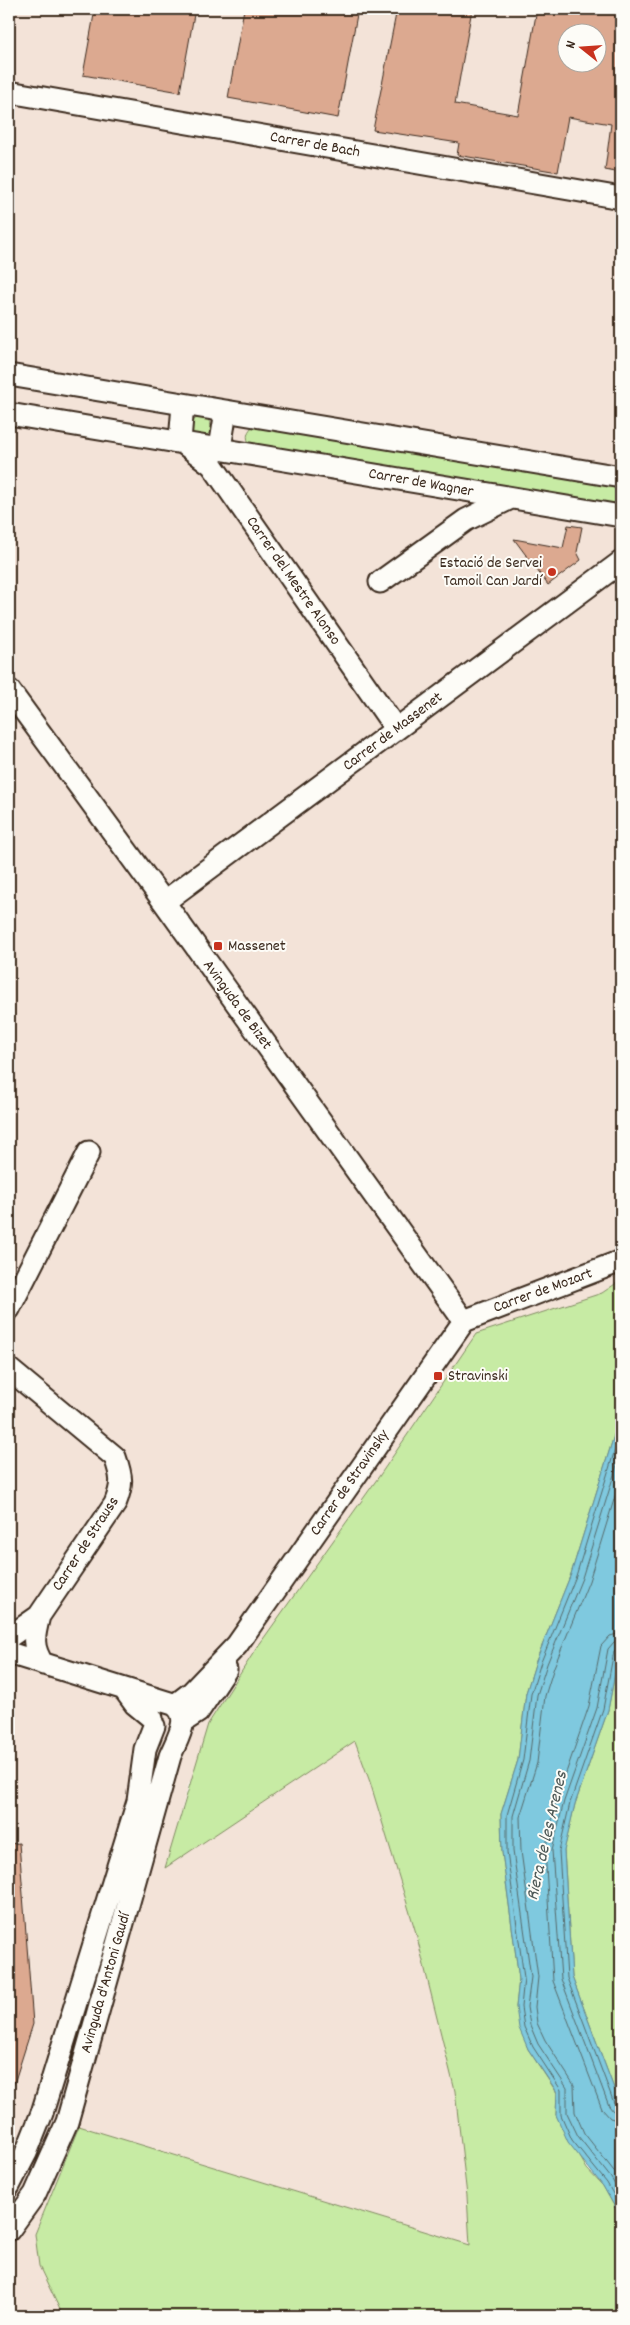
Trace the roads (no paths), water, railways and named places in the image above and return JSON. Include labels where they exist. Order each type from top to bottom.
[{"type":"street","name":"Carrer de Bach","points":[[9,92],[621,198]]},
{"type":"street","points":[[9,375],[621,476]]},
{"type":"street","points":[[180,441],[183,404]]},
{"type":"street","points":[[220,448],[226,411]]},
{"type":"street","name":"Carrer de Wagner","points":[[9,414],[621,516]]},
{"type":"street","name":"Carrer del Mestre Alonso","points":[[180,441],[212,465],[396,729]]},
{"type":"street","points":[[380,582],[466,520],[511,498]]},
{"type":"street","name":"Carrer de Massenet","points":[[164,902],[621,562]]},
{"type":"street","name":"Avinguda de Bizet","points":[[9,690],[164,902],[464,1321]]},
{"type":"street","points":[[9,1309],[89,1152]]},
{"type":"street","name":"Carrer de Mozart","points":[[464,1321],[621,1261]]},
{"type":"street","name":"Carrer de Stravinsky","points":[[177,1714],[192,1692],[237,1645],[464,1321]]},
{"type":"street","name":"Carrer de Strauss","points":[[9,1369],[115,1457],[122,1476],[115,1504],[39,1616],[34,1635],[35,1652],[43,1664]]},
{"type":"street","name":"Carrer de Strauss","points":[[9,1637],[39,1616]]},
{"type":"street","points":[[9,1653],[138,1692],[177,1714]]},
{"type":"street","points":[[124,1689],[134,1704],[164,1734],[172,1734],[177,1714]]},
{"type":"street","points":[[153,1722],[156,1708],[177,1714]]},
{"type":"street","name":"Avinguda d'Antoni Gaudí","points":[[9,2230],[35,2194],[67,2122],[170,1756],[177,1714]]},
{"type":"street","name":"Avinguda d'Antoni Gaudí","points":[[9,2186],[26,2153],[42,2113],[138,1801],[145,1748],[153,1722]]},
{"type":"water","name":"Riera de les Arenes","points":[[621,1413],[621,1642],[608,1710],[575,1804],[564,1851],[572,1977],[621,2107],[621,2218],[603,2186],[568,2142],[556,2115],[557,2092],[528,2049],[519,2028],[516,2007],[519,1979],[502,1852],[501,1814],[518,1760],[526,1693],[536,1661],[571,1574]]},
{"type":"place","name":"Estació de Servei Tamoil Can Jardí","points":[[552,572]]},
{"type":"place","name":"Massenet","points":[[218,946]]},
{"type":"place","name":"Stravinski","points":[[438,1376]]}]
